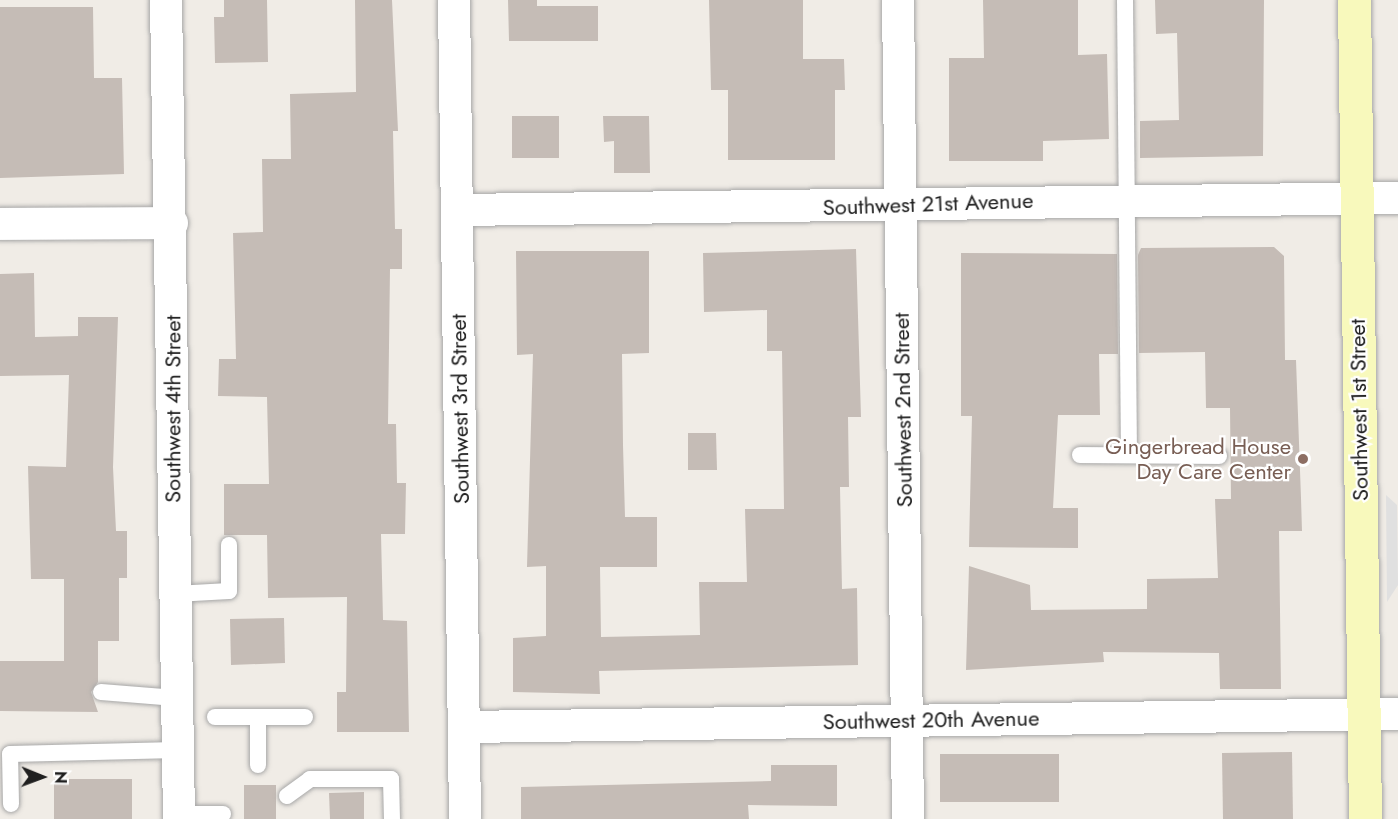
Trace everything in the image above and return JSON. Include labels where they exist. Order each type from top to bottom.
[{"type":"main road","name":"Southwest 1st Street","points":[[1354,0],[1365,819]]},
{"type":"street","name":"Southwest 4th Street","points":[[166,0],[172,223],[178,817]]},
{"type":"street","name":"Southwest 3rd Street","points":[[454,0],[465,819]]},
{"type":"street","name":"Southwest 2nd Street","points":[[898,0],[908,819]]},
{"type":"street","name":"Southwest 21st Avenue","points":[[458,210],[1398,198]]},
{"type":"street","points":[[0,224],[172,223]]},
{"type":"street","name":"Southwest 20th Avenue","points":[[464,727],[907,719],[1398,714]]},
{"type":"lane","points":[[1125,0],[1129,456]]},
{"type":"lane","points":[[1080,455],[1219,456]]},
{"type":"lane","points":[[175,594],[230,591],[229,545]]},
{"type":"lane","points":[[101,692],[176,698]]},
{"type":"lane","points":[[215,717],[305,717]]},
{"type":"lane","points":[[258,717],[258,765]]},
{"type":"lane","points":[[11,804],[10,754],[177,750]]},
{"type":"lane","points":[[288,796],[310,779],[391,779],[392,819]]},
{"type":"lane","points":[[178,817],[223,814]]},
{"type":"shaded area","points":[[1386,495],[1397,505],[1398,585],[1387,602]]},
{"type":"building","points":[[224,0],[267,0],[268,62],[215,63],[214,17],[224,17]]},
{"type":"building","points":[[355,0],[392,0],[398,131],[393,131],[395,229],[402,229],[402,269],[390,269],[388,424],[396,424],[397,483],[406,483],[405,534],[381,534],[383,620],[407,621],[409,732],[337,732],[337,692],[346,692],[347,597],[268,598],[267,535],[224,535],[224,484],[269,484],[267,397],[218,396],[219,359],[236,359],[233,233],[263,232],[262,159],[291,159],[290,94],[356,92]]},
{"type":"building","points":[[508,0],[537,0],[537,6],[598,6],[598,41],[509,41]]},
{"type":"building","points":[[709,0],[803,0],[803,59],[844,59],[845,90],[835,90],[835,160],[728,160],[728,90],[711,90]]},
{"type":"building","points":[[983,0],[1078,0],[1078,55],[1107,54],[1109,139],[1043,141],[1043,161],[949,161],[949,58],[984,58]]},
{"type":"building","points":[[1155,0],[1264,0],[1263,156],[1140,158],[1140,121],[1179,120],[1177,33],[1156,34]]},
{"type":"building","points":[[0,7],[93,7],[94,78],[122,78],[124,174],[0,178]]},
{"type":"building","points":[[512,116],[559,116],[559,158],[512,158]]},
{"type":"building","points":[[603,116],[649,116],[650,173],[614,173],[614,141],[604,142]]},
{"type":"building","points":[[1274,247],[1284,256],[1285,360],[1296,360],[1302,531],[1279,531],[1281,689],[1220,689],[1219,653],[1103,652],[1104,662],[966,670],[969,566],[1030,585],[1031,610],[1147,609],[1147,579],[1218,578],[1215,499],[1231,499],[1230,408],[1206,408],[1205,352],[1139,353],[1138,255],[1141,248]]},
{"type":"building","points":[[856,249],[861,417],[848,417],[849,487],[840,487],[842,589],[857,588],[858,665],[599,671],[600,694],[513,692],[513,638],[546,636],[546,566],[527,567],[533,354],[517,355],[516,251],[649,251],[649,353],[622,354],[623,445],[625,517],[657,517],[657,567],[600,567],[601,637],[700,635],[699,582],[747,582],[745,509],[784,509],[782,351],[767,351],[767,310],[704,312],[703,253]]},
{"type":"building","points":[[961,253],[1117,254],[1118,354],[1099,354],[1100,415],[1058,415],[1053,508],[1078,508],[1078,548],[969,547],[972,416],[961,416]]},
{"type":"building","points":[[34,273],[35,337],[78,336],[78,317],[118,317],[113,467],[116,531],[127,531],[127,578],[119,578],[119,641],[98,641],[98,682],[91,692],[98,712],[0,711],[0,661],[64,661],[64,579],[31,579],[28,466],[66,467],[69,375],[0,376],[0,274]]},
{"type":"building","points":[[688,433],[716,433],[717,470],[688,470]]},
{"type":"building","points":[[284,618],[285,663],[231,665],[230,619]]},
{"type":"building","points":[[1292,752],[1293,819],[1223,819],[1222,753]]},
{"type":"building","points":[[940,754],[1059,754],[1059,802],[940,802]]},
{"type":"building","points":[[771,765],[837,765],[837,806],[748,805],[749,819],[521,819],[521,787],[771,781]]},
{"type":"building","points":[[54,779],[132,779],[132,819],[54,819]]},
{"type":"building","points":[[244,785],[276,785],[276,819],[244,819]]},
{"type":"building","points":[[364,792],[364,819],[330,819],[329,793]]},
{"type":"place","name":"Gingerbread House Day Care Center","points":[[1303,459]]}]
